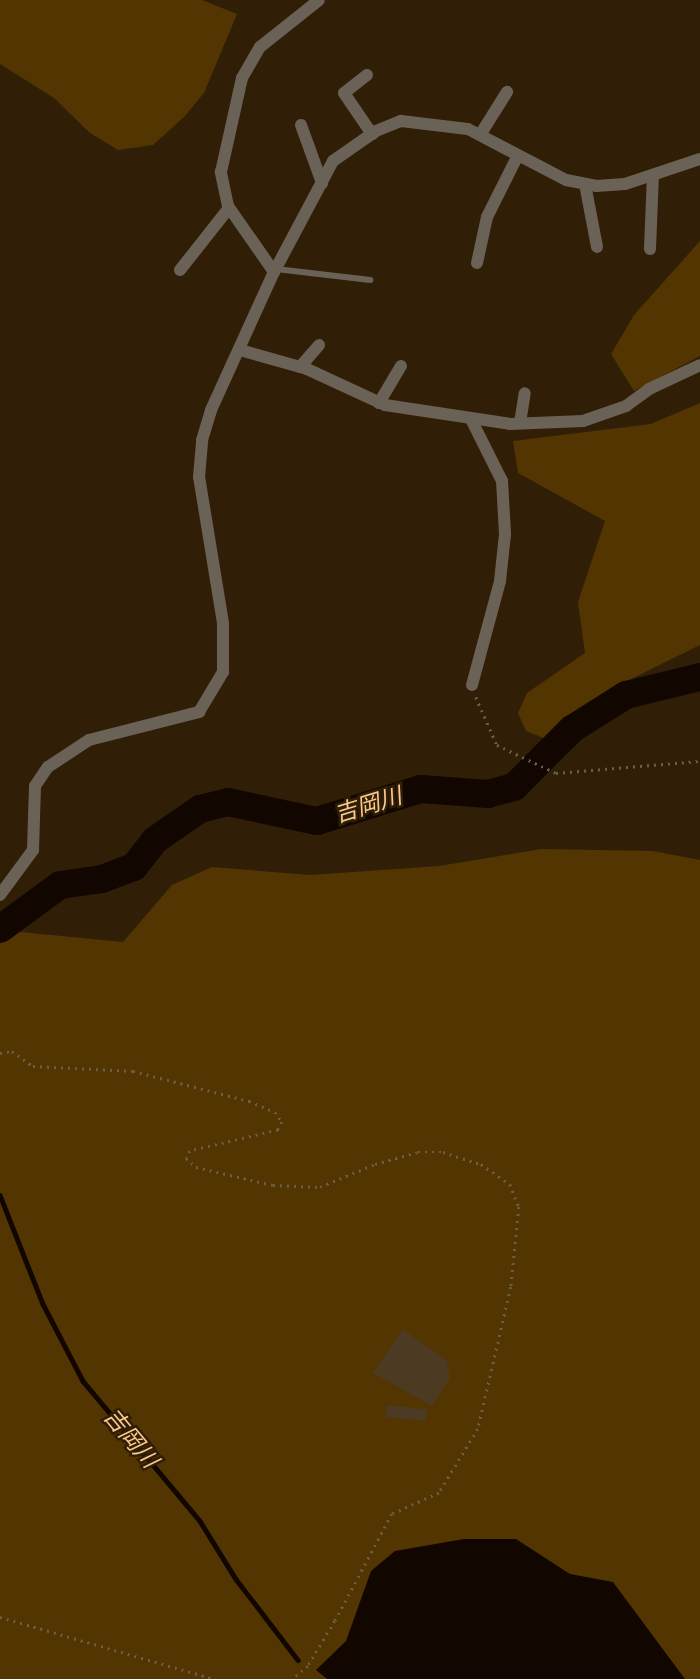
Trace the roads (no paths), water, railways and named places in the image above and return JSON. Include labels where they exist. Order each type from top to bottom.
[{"type":"street","points":[[275,271],[229,208],[221,172],[242,78],[260,47],[319,0]]},
{"type":"street","points":[[367,75],[344,93],[372,134]]},
{"type":"street","points":[[480,135],[507,92]]},
{"type":"street","points":[[0,895],[33,850],[35,786],[48,767],[89,740],[199,712],[223,672],[223,624],[200,477],[211,410],[275,271],[333,162],[372,134],[401,121],[435,121],[480,135],[566,180],[585,184],[625,184],[700,159]]},
{"type":"street","points":[[301,125],[322,183]]},
{"type":"street","points":[[477,262],[487,217],[518,155]]},
{"type":"street","points":[[650,249],[653,174]]},
{"type":"street","points":[[585,184],[597,247]]},
{"type":"street","points":[[180,270],[229,208]]},
{"type":"street","points":[[300,367],[320,345]]},
{"type":"street","points":[[240,350],[300,367],[379,403],[472,421],[520,424],[583,421],[626,406],[649,389],[700,365]]},
{"type":"street","points":[[379,403],[401,366]]},
{"type":"street","points":[[520,424],[525,393]]},
{"type":"street","points":[[472,421],[502,481],[505,534],[500,581],[472,685]]},
{"type":"lane","points":[[275,271],[370,279]]},
{"type":"waterway","name":"吉岡川","points":[[0,929],[60,885],[102,879],[134,867],[155,840],[200,809],[228,802],[317,821],[421,789],[488,794],[514,787],[572,729],[626,695],[700,677]]},
{"type":"waterway","name":"吉岡川","points":[[0,1195],[43,1304],[83,1381],[200,1521],[236,1579],[298,1660]]}]
